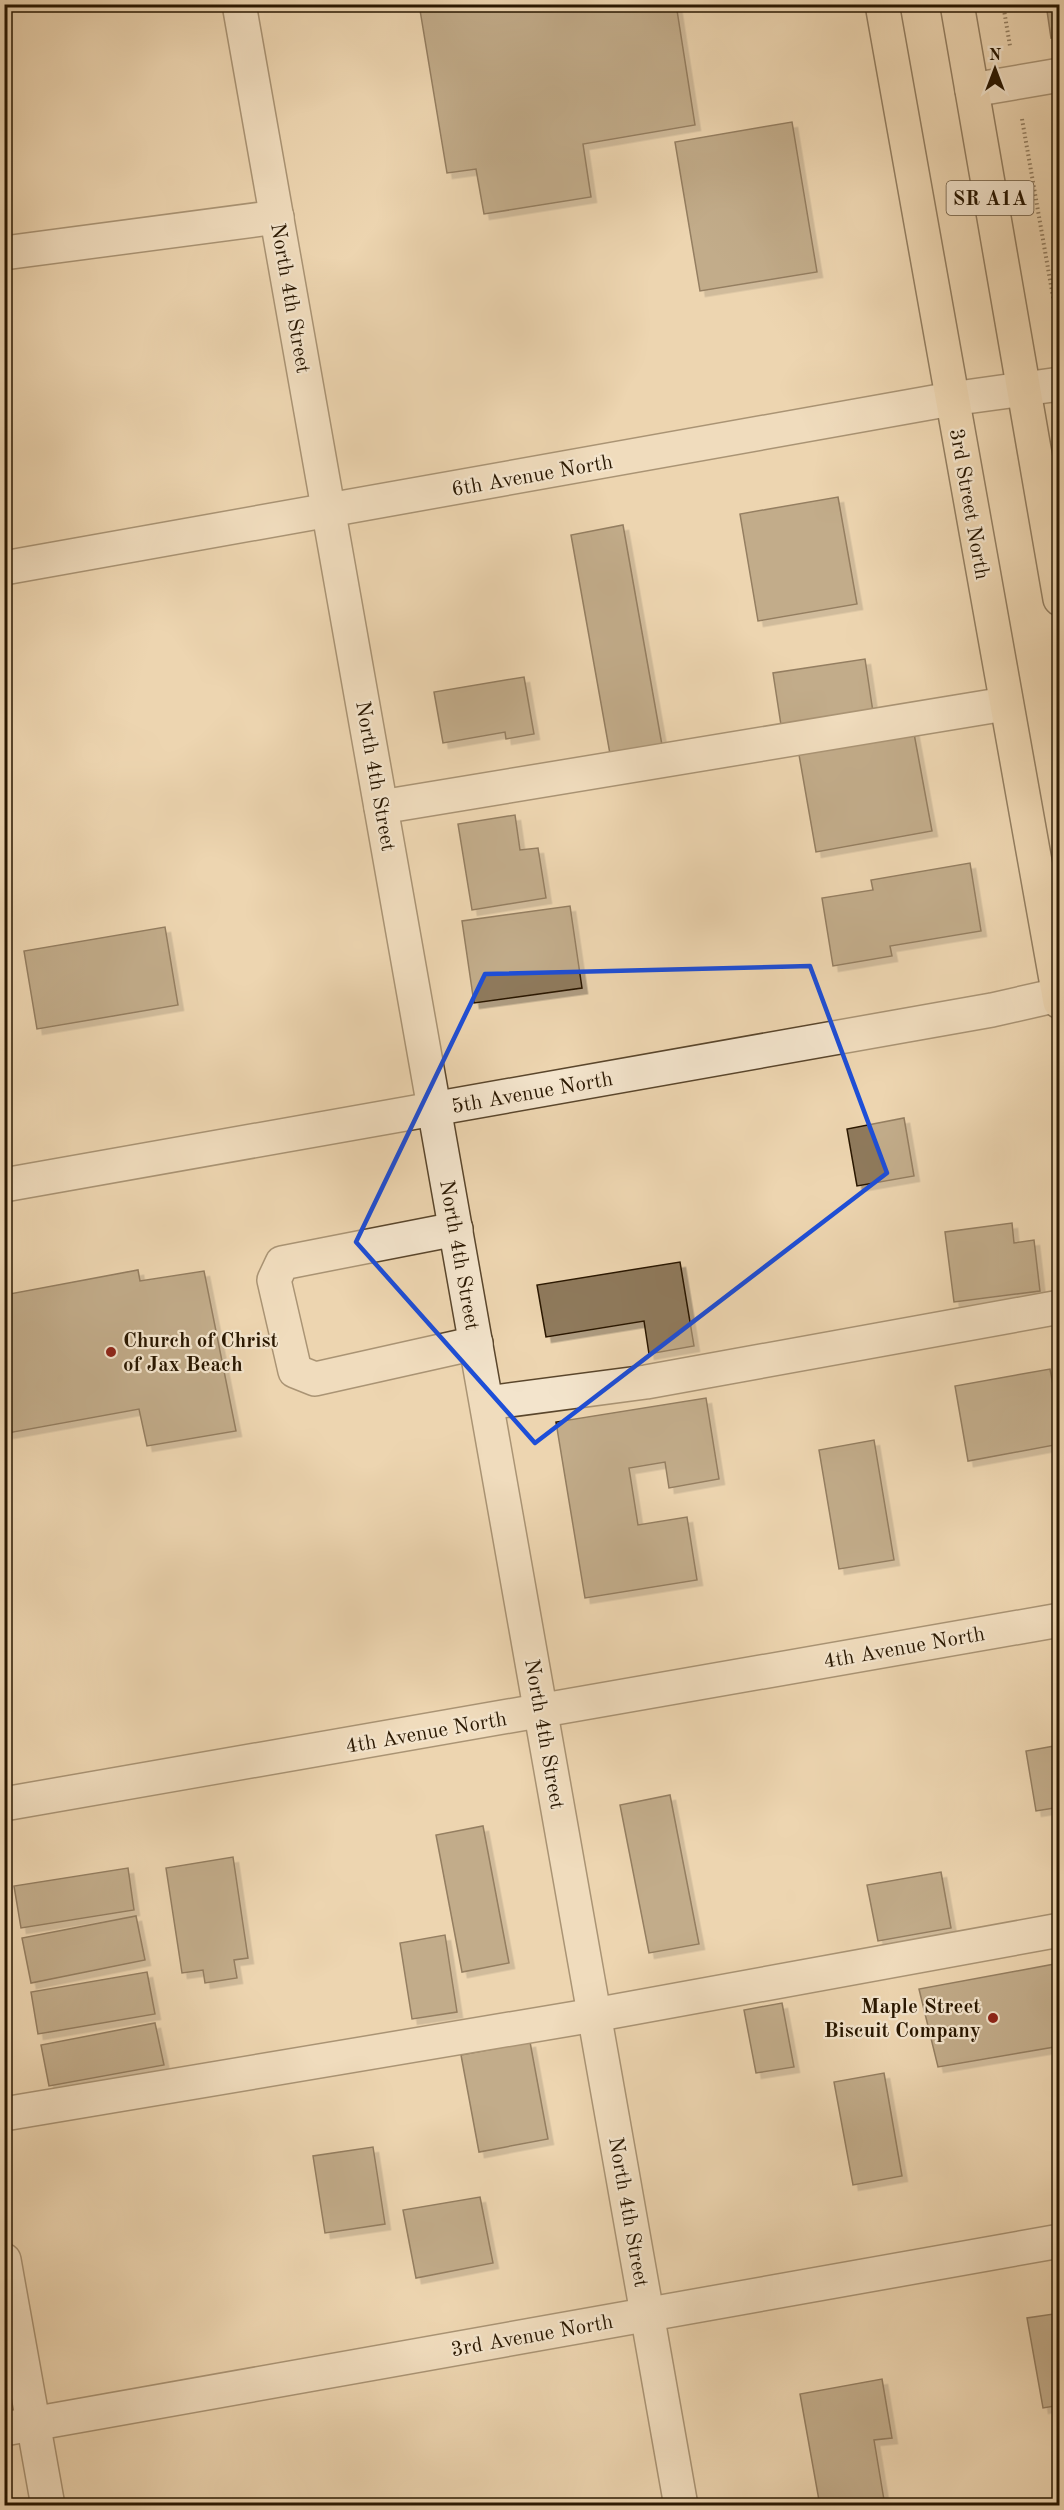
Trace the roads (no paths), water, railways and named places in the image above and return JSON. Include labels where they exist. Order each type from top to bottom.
[{"type":"main road","name":"3rd Street North","points":[[882,4],[1059,999]]},
{"type":"main road","name":"SR A1A","points":[[957,4],[1059,599]]},
{"type":"street","name":"North 4th Street","points":[[239,4],[681,2505]]},
{"type":"street","points":[[972,90],[1059,75]]},
{"type":"street","points":[[4,253],[277,218]]},
{"type":"street","name":"6th Avenue North","points":[[4,568],[330,512],[951,399],[1022,391],[1059,384]]},
{"type":"street","points":[[381,807],[1005,704]]},
{"type":"street","name":"5th Avenue North","points":[[4,1185],[1059,999]]},
{"type":"street","points":[[456,1229],[282,1263],[274,1280],[295,1371],[315,1379],[476,1342]]},
{"type":"street","points":[[486,1403],[646,1382],[1059,1307]]},
{"type":"street","name":"4th Avenue North","points":[[4,1804],[1059,1620]]},
{"type":"street","points":[[4,2114],[594,2015],[1059,1930]]},
{"type":"street","name":"3rd Avenue North","points":[[19,2426],[1059,2241]]},
{"type":"street","points":[[4,2260],[19,2426],[48,2505]]},
{"type":"place","name":"Church of Christ of Jax Beach","points":[[111,1352]]},
{"type":"place","name":"Maple Street Biscuit Company","points":[[993,2018]]}]
